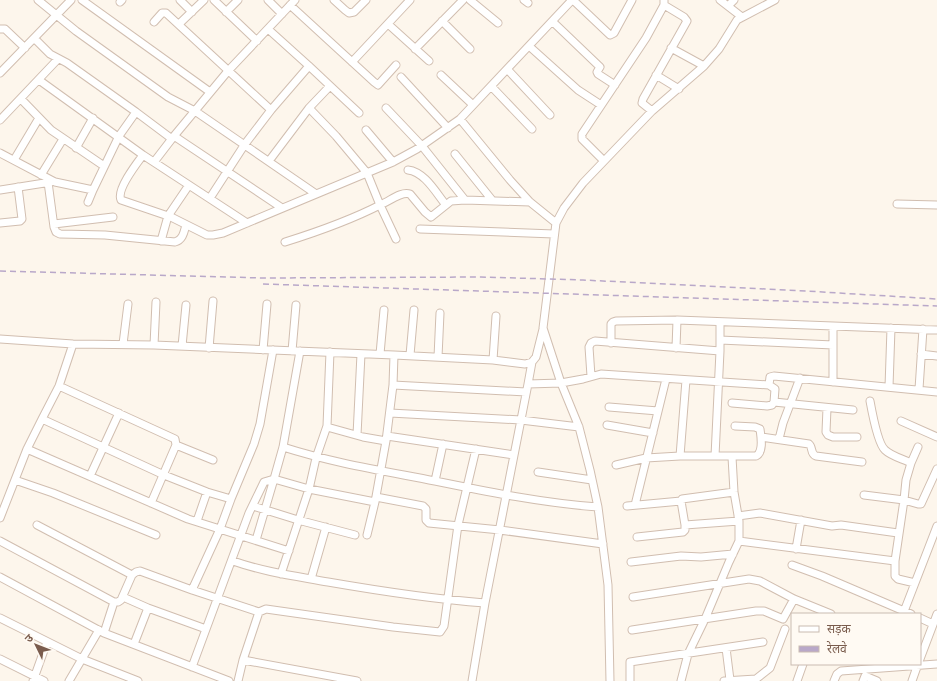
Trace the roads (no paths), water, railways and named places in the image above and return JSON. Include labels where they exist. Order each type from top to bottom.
[{"type":"street","points":[[38,0],[56,16],[168,97],[195,111],[316,194]]},
{"type":"street","points":[[0,73],[71,0]]},
{"type":"street","points":[[82,0],[210,92]]},
{"type":"street","points":[[180,0],[192,12]]},
{"type":"street","points":[[179,24],[204,0]]},
{"type":"street","points":[[214,0],[257,41]]},
{"type":"street","points":[[226,12],[238,0]]},
{"type":"street","points":[[268,0],[282,14]]},
{"type":"street","points":[[334,0],[349,13],[354,12],[366,0]]},
{"type":"street","points":[[352,62],[410,0]]},
{"type":"street","points":[[415,49],[463,0]]},
{"type":"street","points":[[470,0],[498,23]]},
{"type":"street","points":[[143,155],[120,193],[119,198],[122,201],[168,216],[207,235],[222,233],[393,162],[422,146],[460,119],[573,0],[610,35],[614,33],[632,0]]},
{"type":"street","points":[[720,0],[742,17]]},
{"type":"street","points":[[728,6],[734,0]]},
{"type":"street","points":[[472,681],[532,362],[536,357],[543,328],[556,223],[564,208],[603,160],[652,111],[704,66],[719,49],[735,24],[742,17],[775,0]]},
{"type":"street","points":[[154,162],[228,71],[292,2],[352,62],[378,84],[396,65]]},
{"type":"street","points":[[603,160],[582,139],[581,136],[646,38],[664,3],[684,17],[687,21],[642,101],[645,106],[652,111]]},
{"type":"street","points":[[154,22],[162,13],[165,12],[270,110]]},
{"type":"street","points":[[442,21],[470,49]]},
{"type":"street","points":[[553,22],[600,67],[597,72],[598,74],[615,85]]},
{"type":"street","points":[[388,24],[429,61]]},
{"type":"street","points":[[0,29],[5,29],[25,48]]},
{"type":"street","points":[[268,29],[359,112]]},
{"type":"street","points":[[34,39],[50,54],[67,63],[173,137],[282,208]]},
{"type":"street","points":[[529,46],[578,90],[601,105]]},
{"type":"street","points":[[671,48],[704,66]]},
{"type":"street","points":[[0,120],[58,59]]},
{"type":"street","points":[[210,198],[245,144],[270,110],[309,66]]},
{"type":"street","points":[[507,69],[550,115]]},
{"type":"street","points":[[441,75],[473,105]]},
{"type":"street","points":[[656,75],[678,89]]},
{"type":"street","points":[[401,77],[448,128]]},
{"type":"street","points":[[39,80],[119,136],[143,155],[246,223]]},
{"type":"street","points":[[269,161],[309,108],[330,86]]},
{"type":"street","points":[[491,86],[532,128]]},
{"type":"street","points":[[21,99],[39,118],[63,139],[104,166]]},
{"type":"street","points":[[309,108],[336,136],[367,173],[396,239]]},
{"type":"street","points":[[386,108],[422,146],[466,200]]},
{"type":"street","points":[[88,202],[119,136],[136,112]]},
{"type":"street","points":[[14,160],[39,118]]},
{"type":"street","points":[[76,148],[93,118]]},
{"type":"street","points":[[460,119],[530,202],[556,223]]},
{"type":"street","points":[[366,130],[393,162]]},
{"type":"street","points":[[41,175],[63,139]]},
{"type":"street","points":[[0,153],[52,182]]},
{"type":"street","points":[[455,154],[492,200]]},
{"type":"street","points":[[408,170],[420,174],[446,205]]},
{"type":"street","points":[[0,190],[52,182],[93,190]]},
{"type":"street","points":[[52,182],[54,224],[55,230],[60,234],[105,234],[161,241],[179,241],[186,225]]},
{"type":"street","points":[[161,241],[168,216],[189,185]]},
{"type":"street","points":[[0,223],[20,221],[22,219],[18,187]]},
{"type":"street","points":[[285,242],[312,234],[407,193],[410,194],[431,217],[451,201],[492,200],[530,202]]},
{"type":"street","points":[[897,204],[937,205]]},
{"type":"street","points":[[54,224],[113,216]]},
{"type":"street","points":[[420,229],[554,234]]},
{"type":"street","points":[[209,348],[213,301]]},
{"type":"street","points":[[154,345],[156,302]]},
{"type":"street","points":[[123,344],[128,304]]},
{"type":"street","points":[[263,350],[267,304]]},
{"type":"street","points":[[182,346],[186,305]]},
{"type":"street","points":[[256,540],[266,510],[283,447],[296,351],[296,305]]},
{"type":"street","points":[[380,354],[384,310]]},
{"type":"street","points":[[410,356],[414,310]]},
{"type":"street","points":[[438,357],[440,313]]},
{"type":"street","points":[[492,360],[496,316]]},
{"type":"street","points":[[676,348],[677,320]]},
{"type":"street","points":[[611,343],[611,324],[615,321],[677,320],[937,330]]},
{"type":"street","points":[[715,456],[720,322]]},
{"type":"street","points":[[833,326],[833,382]]},
{"type":"street","points":[[543,328],[564,382],[579,427],[598,507],[608,585],[610,681]]},
{"type":"street","points":[[889,387],[891,328]]},
{"type":"street","points":[[919,389],[923,329]]},
{"type":"street","points":[[0,339],[73,344],[154,345],[380,354],[492,360],[525,364],[532,362]]},
{"type":"street","points":[[720,340],[833,345]]},
{"type":"street","points":[[591,376],[590,345],[594,341],[720,351]]},
{"type":"street","points":[[0,518],[27,450],[59,386],[73,344]]},
{"type":"street","points":[[192,590],[220,529],[231,499],[248,461],[260,424],[273,350]]},
{"type":"street","points":[[281,574],[298,520],[310,489],[316,458],[327,427],[330,352]]},
{"type":"street","points":[[357,435],[361,354]]},
{"type":"street","points":[[921,354],[937,356]]},
{"type":"street","points":[[368,535],[387,439],[393,385],[394,355]]},
{"type":"street","points":[[528,384],[564,382],[601,374],[769,385],[775,389],[774,402]]},
{"type":"street","points":[[769,385],[769,378],[773,376],[919,389],[937,392]]},
{"type":"street","points":[[779,439],[783,423],[800,378]]},
{"type":"street","points":[[635,505],[666,379]]},
{"type":"street","points":[[680,456],[686,380]]},
{"type":"street","points":[[393,385],[526,392]]},
{"type":"street","points":[[59,386],[173,438],[176,445],[213,460]]},
{"type":"street","points":[[870,401],[875,426],[883,448],[889,453],[911,463]]},
{"type":"street","points":[[732,403],[767,406],[772,405],[774,402],[853,410]]},
{"type":"street","points":[[610,407],[658,410]]},
{"type":"street","points":[[827,408],[826,432],[828,435],[833,437],[857,437]]},
{"type":"street","points":[[390,412],[521,420],[579,427]]},
{"type":"street","points":[[90,476],[120,413]]},
{"type":"street","points":[[42,419],[164,475],[206,492],[231,499]]},
{"type":"street","points":[[901,421],[937,437]]},
{"type":"street","points":[[607,425],[653,433]]},
{"type":"street","points":[[616,465],[646,458],[680,456],[732,457],[759,455],[761,450],[761,437],[758,428],[735,426]]},
{"type":"street","points":[[327,427],[357,435],[443,444],[514,455]]},
{"type":"street","points":[[761,437],[808,444],[811,446],[812,453],[816,456],[862,462]]},
{"type":"street","points":[[435,481],[443,444]]},
{"type":"street","points":[[151,503],[176,445]]},
{"type":"street","points":[[283,447],[316,458],[381,471],[507,495],[570,505],[598,507]]},
{"type":"street","points":[[915,584],[898,579],[895,576],[895,561],[906,480],[918,447]]},
{"type":"street","points":[[0,541],[114,602],[120,601],[132,576],[136,572],[140,571],[259,612],[266,609],[440,632],[444,626],[458,525],[476,449]]},
{"type":"street","points":[[27,450],[188,519],[289,551]]},
{"type":"street","points":[[680,681],[688,654],[739,541],[739,518],[734,492],[732,457]]},
{"type":"street","points":[[864,495],[904,500],[921,504],[937,468]]},
{"type":"street","points":[[538,472],[592,480]]},
{"type":"street","points":[[192,667],[253,506],[264,482],[274,479],[310,489],[423,506],[426,509],[426,520],[429,523],[500,530],[603,544]]},
{"type":"street","points":[[15,480],[53,493],[156,536]]},
{"type":"street","points":[[197,521],[206,492]]},
{"type":"street","points":[[627,506],[681,501],[684,498],[734,492]]},
{"type":"street","points":[[637,538],[684,532],[685,525],[681,501]]},
{"type":"street","points":[[253,506],[355,535]]},
{"type":"street","points":[[685,525],[739,518],[760,513],[832,526],[898,533]]},
{"type":"street","points":[[796,549],[801,520]]},
{"type":"street","points":[[37,525],[132,576]]},
{"type":"street","points":[[792,565],[822,576],[906,613],[915,584],[937,526]]},
{"type":"street","points":[[311,579],[326,527]]},
{"type":"street","points":[[739,541],[895,561]]},
{"type":"street","points":[[631,562],[681,556],[701,557],[733,554]]},
{"type":"street","points":[[233,561],[251,568],[311,579],[448,600],[486,603]]},
{"type":"street","points":[[0,577],[102,631],[230,681]]},
{"type":"street","points":[[632,597],[750,579],[830,613]]},
{"type":"street","points":[[123,597],[148,608],[206,628]]},
{"type":"street","points":[[726,648],[727,681],[755,680],[770,668],[788,630],[782,625],[783,619],[794,598]]},
{"type":"street","points":[[69,681],[82,659],[102,631],[114,602]]},
{"type":"street","points":[[134,644],[148,608]]},
{"type":"street","points":[[632,630],[764,611],[783,619]]},
{"type":"street","points":[[238,681],[243,660],[259,612]]},
{"type":"street","points":[[921,655],[937,614]]},
{"type":"street","points":[[0,618],[82,659],[138,681]]},
{"type":"street","points":[[921,618],[933,624]]},
{"type":"street","points":[[34,679],[48,642]]},
{"type":"street","points":[[630,681],[630,662],[763,642]]},
{"type":"street","points":[[0,659],[34,679],[44,681]]},
{"type":"street","points":[[243,660],[357,681]]},
{"type":"street","points":[[921,665],[937,664]]},
{"type":"street","points":[[797,681],[803,665]]},
{"type":"street","points":[[834,681],[840,672],[917,665],[912,681]]},
{"type":"street","points":[[863,681],[865,676],[877,681]]},
{"type":"railway","points":[[0,271],[264,278],[481,277],[583,280],[937,299]]},
{"type":"railway","points":[[263,284],[937,306]]}]
